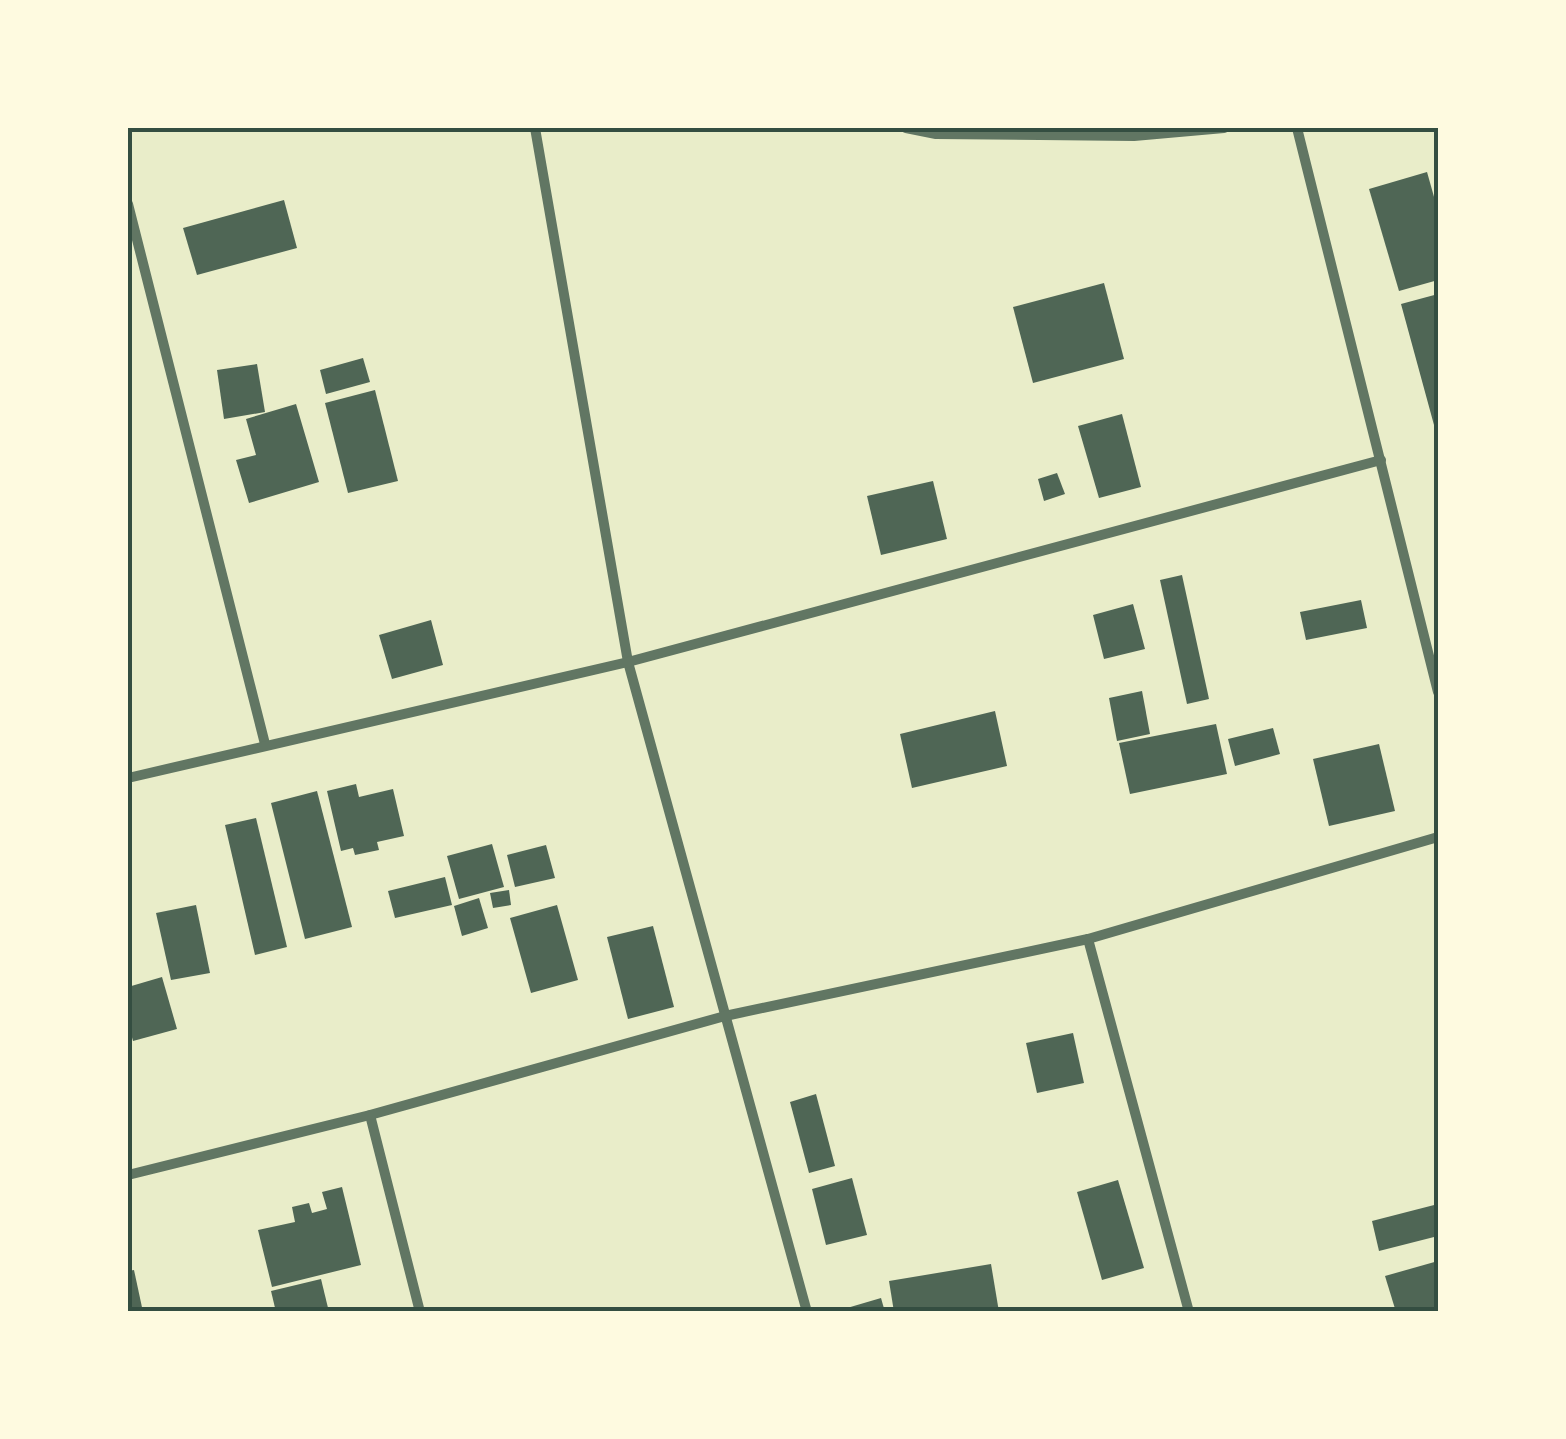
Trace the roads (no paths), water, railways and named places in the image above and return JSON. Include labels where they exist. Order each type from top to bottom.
[{"type":"street","points":[[535,128],[628,662],[807,1312]]},
{"type":"street","points":[[906,128],[936,134],[1134,136],[1224,128]]},
{"type":"street","points":[[1297,128],[1438,692]]},
{"type":"street","points":[[128,204],[265,744]]},
{"type":"street","points":[[128,778],[628,662],[1381,460]]},
{"type":"street","points":[[128,1175],[370,1115],[725,1016],[1088,940],[1438,838]]},
{"type":"street","points":[[1088,940],[1189,1312]]},
{"type":"street","points":[[370,1115],[420,1312]]}]
